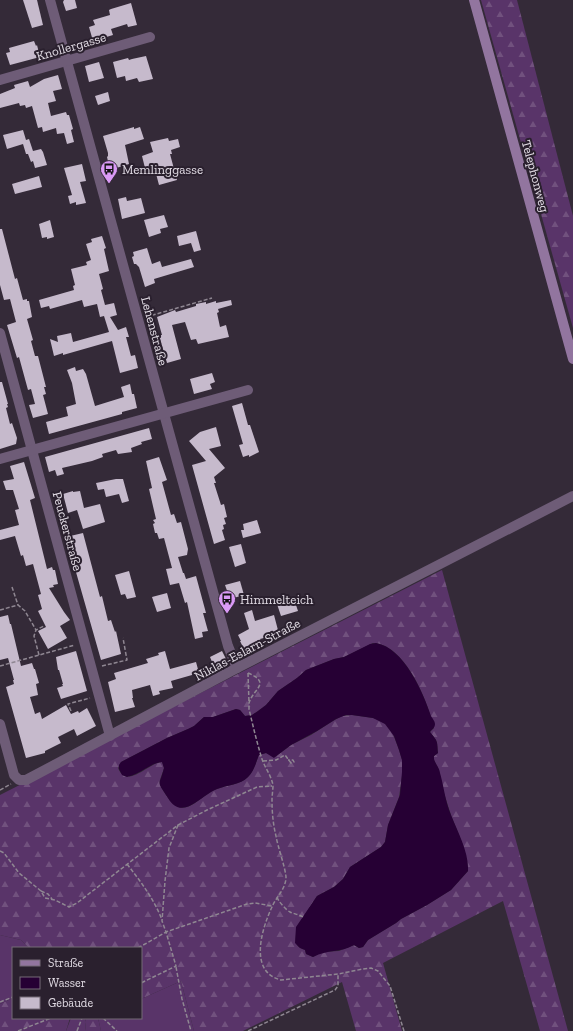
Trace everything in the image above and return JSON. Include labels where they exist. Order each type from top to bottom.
[{"type":"street","name":"Lehenstraße","points":[[50,0],[228,646],[237,668]]},
{"type":"street","name":"Telephonweg","points":[[474,0],[573,359]]},
{"type":"street","name":"Knollergasse","points":[[0,80],[150,37]]},
{"type":"street","name":"Peuckerstraße","points":[[0,333],[110,736]]},
{"type":"street","points":[[0,459],[248,390]]},
{"type":"street","name":"Niklas-Eslarn-Straße","points":[[0,724],[14,775],[19,780],[26,780],[237,668],[573,496]]},
{"type":"path","points":[[138,319],[212,298]]},
{"type":"path","points":[[12,587],[18,605],[25,611],[36,630]]},
{"type":"path","points":[[0,610],[18,605]]},
{"type":"path","points":[[39,655],[34,636],[36,630],[44,626]]},
{"type":"path","points":[[92,669],[127,660],[123,638]]},
{"type":"path","points":[[0,666],[85,642]]},
{"type":"path","points":[[249,703],[260,687],[260,682],[256,676],[248,673],[249,709],[263,761],[271,776],[273,786],[272,814],[286,877],[284,888],[272,906],[262,932],[261,960],[265,972],[273,978],[281,980],[338,974],[371,968],[378,971],[392,990],[404,1031]]},
{"type":"path","points":[[71,711],[68,704],[99,696]]},
{"type":"path","points":[[263,761],[276,760],[285,755],[288,760]]},
{"type":"path","points":[[0,851],[4,853],[19,873],[40,891],[44,898],[52,899],[69,907],[77,903],[178,825],[257,787],[273,786]]},
{"type":"path","points":[[162,921],[169,848],[178,825]]},
{"type":"path","points":[[127,864],[144,886],[158,909],[176,966],[182,999],[191,1031]]},
{"type":"path","points":[[40,891],[48,894],[52,899]]},
{"type":"path","points":[[277,897],[279,902],[290,912],[296,913],[303,917]]},
{"type":"path","points":[[140,947],[166,932],[247,904],[255,903],[272,906]]},
{"type":"path","points":[[142,983],[176,966]]},
{"type":"path","points":[[248,1031],[335,990],[338,986],[338,974]]},
{"type":"path","points":[[0,1002],[12,997]]},
{"type":"path","points":[[18,1031],[48,1019]]},
{"type":"path","points":[[77,1031],[82,1019]]},
{"type":"path","points":[[104,1019],[117,1031]]},
{"type":"green space","points":[[481,0],[517,0],[573,216],[573,328]]},
{"type":"green space","points":[[442,570],[568,1031],[540,1031],[503,901],[383,963],[402,1031],[356,1031],[342,982],[243,1031],[194,1031],[181,981],[142,999],[142,947],[28,947],[21,940],[0,935],[0,795]],"holes":[[[373,643],[385,646],[405,663],[413,676],[431,717],[434,728],[430,732],[436,740],[438,753],[434,756],[434,760],[439,770],[451,815],[463,845],[468,871],[451,890],[368,940],[363,947],[359,948],[354,945],[339,951],[322,952],[313,957],[306,954],[305,950],[300,948],[297,944],[296,929],[298,925],[317,896],[334,887],[343,879],[350,867],[381,847],[385,842],[388,825],[399,797],[402,776],[402,760],[393,734],[387,725],[373,718],[352,715],[342,716],[291,745],[275,757],[266,753],[259,755],[252,772],[245,780],[217,789],[191,806],[185,808],[179,807],[173,803],[161,787],[160,780],[164,768],[162,762],[156,763],[132,776],[122,774],[118,768],[121,762],[194,726],[204,717],[213,717],[236,709],[240,710],[245,716],[252,715],[266,705],[278,691],[306,670],[334,659],[344,657]]]},
{"type":"green space","points":[[0,935],[21,940],[28,947],[12,947],[12,998],[0,1004]]},
{"type":"green space","points":[[181,981],[194,1031],[101,1031],[98,1019],[142,1019],[142,999]]},
{"type":"green space","points":[[12,998],[12,1019],[70,1019],[66,1031],[0,1031],[0,1004]]},
{"type":"green space","points":[[71,1019],[86,1019],[86,1031],[66,1031]]},
{"type":"green space","points":[[86,1019],[98,1019],[101,1031],[86,1031]]},
{"type":"water","points":[[376,643],[395,653],[404,662],[423,695],[431,716],[435,722],[434,727],[430,732],[437,743],[438,753],[434,756],[434,760],[439,771],[449,810],[465,850],[468,871],[451,890],[368,940],[363,947],[359,948],[354,945],[313,957],[306,954],[305,950],[300,948],[295,943],[296,927],[317,896],[334,887],[343,879],[350,867],[381,847],[385,842],[388,825],[400,795],[402,760],[394,736],[385,724],[373,718],[352,715],[346,715],[336,719],[291,745],[274,758],[266,753],[259,755],[255,767],[245,780],[217,789],[192,805],[179,808],[173,805],[160,785],[164,768],[162,762],[153,764],[137,774],[127,777],[122,775],[119,765],[121,762],[167,738],[194,726],[204,717],[213,717],[236,709],[240,710],[245,716],[252,715],[266,705],[278,691],[306,670],[334,659],[344,657],[370,644]]},
{"type":"building","points":[[23,0],[37,0],[43,25],[32,28]]},
{"type":"building","points":[[64,0],[75,0],[77,8],[66,11],[63,2]]},
{"type":"building","points":[[131,3],[137,25],[128,27],[127,24],[111,29],[113,35],[93,41],[89,27],[95,25],[93,20],[110,15],[109,10],[111,9]]},
{"type":"building","points":[[34,41],[36,46],[37,45],[40,57],[10,65],[6,53],[10,52],[9,48]]},
{"type":"building","points":[[146,56],[153,79],[139,82],[137,78],[126,81],[125,76],[117,78],[113,62],[128,58],[129,60]]},
{"type":"building","points":[[99,62],[104,78],[89,82],[85,66]]},
{"type":"building","points":[[58,75],[62,89],[53,91],[56,101],[48,103],[51,116],[66,112],[67,115],[69,115],[73,129],[71,130],[74,142],[67,144],[64,133],[57,134],[56,128],[43,132],[42,127],[38,128],[32,106],[26,108],[25,105],[20,106],[19,103],[0,108],[0,94],[15,88],[14,85],[28,81],[30,87],[44,79]]},
{"type":"building","points":[[108,92],[110,101],[98,105],[95,96]]},
{"type":"building","points":[[134,127],[134,129],[140,127],[144,139],[125,145],[129,164],[110,170],[107,157],[108,153],[103,136]]},
{"type":"building","points":[[23,130],[26,140],[29,139],[33,151],[41,149],[47,165],[35,168],[33,161],[31,162],[28,154],[26,154],[23,144],[7,149],[3,135]]},
{"type":"building","points":[[168,138],[169,141],[178,139],[180,147],[171,150],[172,154],[170,154],[177,180],[159,185],[155,170],[146,172],[142,156],[153,152],[150,142]]},
{"type":"building","points":[[82,164],[86,181],[80,182],[86,203],[76,205],[76,202],[70,204],[68,196],[72,195],[64,168]]},
{"type":"building","points":[[39,176],[42,187],[15,194],[12,184]]},
{"type":"building","points":[[126,197],[127,201],[141,198],[145,213],[122,219],[118,199]]},
{"type":"building","points":[[164,215],[168,227],[160,229],[161,233],[149,237],[144,220]]},
{"type":"building","points":[[50,220],[54,237],[47,239],[47,237],[42,238],[39,224]]},
{"type":"building","points":[[0,229],[2,229],[15,279],[17,278],[23,300],[27,299],[27,301],[29,301],[32,317],[27,319],[33,340],[31,341],[35,356],[38,356],[46,387],[44,387],[46,394],[43,395],[48,414],[33,418],[29,405],[35,404],[31,389],[28,390],[19,357],[17,358],[7,325],[16,322],[10,299],[4,300],[0,285]]},
{"type":"building","points":[[196,231],[201,250],[194,252],[191,243],[179,246],[177,236]]},
{"type":"building","points":[[102,236],[106,248],[104,249],[109,271],[99,274],[105,305],[114,303],[117,315],[110,317],[118,330],[126,327],[129,337],[126,337],[131,356],[135,355],[138,368],[120,373],[112,341],[63,355],[63,353],[54,356],[50,339],[58,342],[57,336],[71,333],[73,342],[109,332],[104,316],[100,317],[97,304],[84,307],[82,300],[50,309],[49,306],[41,308],[39,300],[74,290],[73,286],[75,285],[71,269],[87,265],[86,262],[91,260],[86,244],[92,242],[91,239]]},
{"type":"building","points":[[147,248],[152,264],[160,261],[162,267],[191,259],[194,267],[154,279],[155,283],[145,287],[139,267],[134,264],[132,257],[134,256],[133,252]]},
{"type":"building","points":[[231,300],[232,305],[218,309],[219,312],[217,313],[220,327],[226,325],[229,337],[198,344],[196,339],[191,340],[185,322],[172,325],[181,359],[167,363],[159,335],[162,335],[157,317],[175,310],[176,312],[196,306],[196,304],[206,302],[206,304],[216,301],[216,303]]},
{"type":"building","points":[[75,367],[76,371],[83,369],[86,374],[95,406],[124,397],[121,387],[130,384],[137,408],[122,412],[122,414],[49,434],[46,422],[68,416],[66,407],[76,404],[72,383],[67,370]]},
{"type":"building","points":[[212,373],[215,382],[210,384],[212,389],[194,394],[190,379]]},
{"type":"building","points":[[0,382],[2,382],[8,404],[8,407],[6,408],[10,424],[12,423],[17,438],[16,444],[0,449]]},
{"type":"building","points":[[242,403],[248,425],[250,425],[259,452],[249,457],[249,455],[243,457],[239,445],[243,444],[232,406]]},
{"type":"building","points":[[216,427],[221,446],[209,449],[225,468],[214,477],[216,483],[214,483],[221,505],[224,504],[227,517],[224,518],[226,524],[223,525],[224,529],[222,530],[225,540],[214,544],[192,465],[206,461],[189,441],[200,432]]},
{"type":"building","points":[[149,428],[152,439],[141,442],[142,444],[131,448],[132,452],[118,454],[116,450],[102,454],[103,457],[92,461],[62,468],[64,474],[57,476],[55,470],[49,472],[45,457]]},
{"type":"building","points":[[159,457],[167,480],[162,482],[171,515],[174,514],[177,523],[181,522],[188,549],[187,555],[178,557],[186,579],[196,576],[206,613],[203,613],[208,631],[202,632],[203,637],[195,639],[187,602],[185,603],[179,583],[170,585],[166,569],[172,568],[164,538],[159,539],[157,533],[155,533],[153,524],[155,523],[153,520],[156,519],[149,489],[152,488],[146,461]]},
{"type":"building","points":[[24,462],[35,498],[30,500],[47,569],[52,567],[53,570],[55,570],[58,584],[49,588],[70,620],[60,626],[67,638],[48,649],[38,631],[46,627],[38,611],[42,609],[38,595],[41,594],[33,564],[26,566],[23,555],[21,556],[15,536],[0,540],[0,530],[19,525],[15,510],[19,509],[13,490],[6,490],[3,481],[14,479],[10,466]]},
{"type":"building","points":[[123,479],[129,501],[122,503],[119,494],[106,497],[104,489],[98,490],[96,483]]},
{"type":"building","points":[[73,491],[80,491],[84,508],[100,504],[105,522],[83,529],[77,510],[68,513],[63,494]]},
{"type":"building","points":[[257,520],[261,533],[243,538],[241,530],[244,530],[243,524]]},
{"type":"building","points":[[83,533],[100,597],[102,596],[108,621],[111,620],[115,632],[116,631],[121,654],[101,660],[66,537]]},
{"type":"building","points":[[241,544],[246,563],[235,567],[229,547]]},
{"type":"building","points":[[129,571],[136,597],[127,599],[125,594],[121,595],[115,575]]},
{"type":"building","points":[[240,581],[244,595],[230,599],[225,585]]},
{"type":"building","points":[[167,593],[171,608],[157,612],[152,597]]},
{"type":"building","points":[[288,598],[289,601],[294,599],[298,611],[281,616],[277,604],[280,603],[279,600]]},
{"type":"building","points":[[252,610],[255,621],[274,615],[279,634],[260,639],[261,641],[258,644],[245,651],[238,635],[249,629],[244,613]]},
{"type":"building","points":[[8,615],[21,666],[32,663],[39,683],[36,684],[38,695],[30,697],[35,714],[40,712],[42,719],[66,705],[71,714],[78,711],[79,713],[87,708],[96,726],[77,736],[74,729],[58,737],[61,743],[45,751],[45,753],[26,758],[6,687],[14,684],[14,680],[8,658],[0,660],[0,617]]},
{"type":"building","points":[[76,651],[87,691],[61,699],[57,688],[63,686],[63,684],[58,670],[56,657]]},
{"type":"building","points":[[165,651],[170,669],[196,662],[199,673],[171,681],[173,688],[159,691],[160,694],[153,696],[150,685],[132,690],[132,698],[135,707],[115,712],[108,682],[116,679],[114,673],[148,663],[146,659],[159,655],[158,653]]},
{"type":"building","points":[[222,651],[228,663],[215,669],[210,657]]},
{"type":"place","name":"Memlinggasse","points":[[109,184]]},
{"type":"place","name":"Himmelteich","points":[[227,614]]}]
